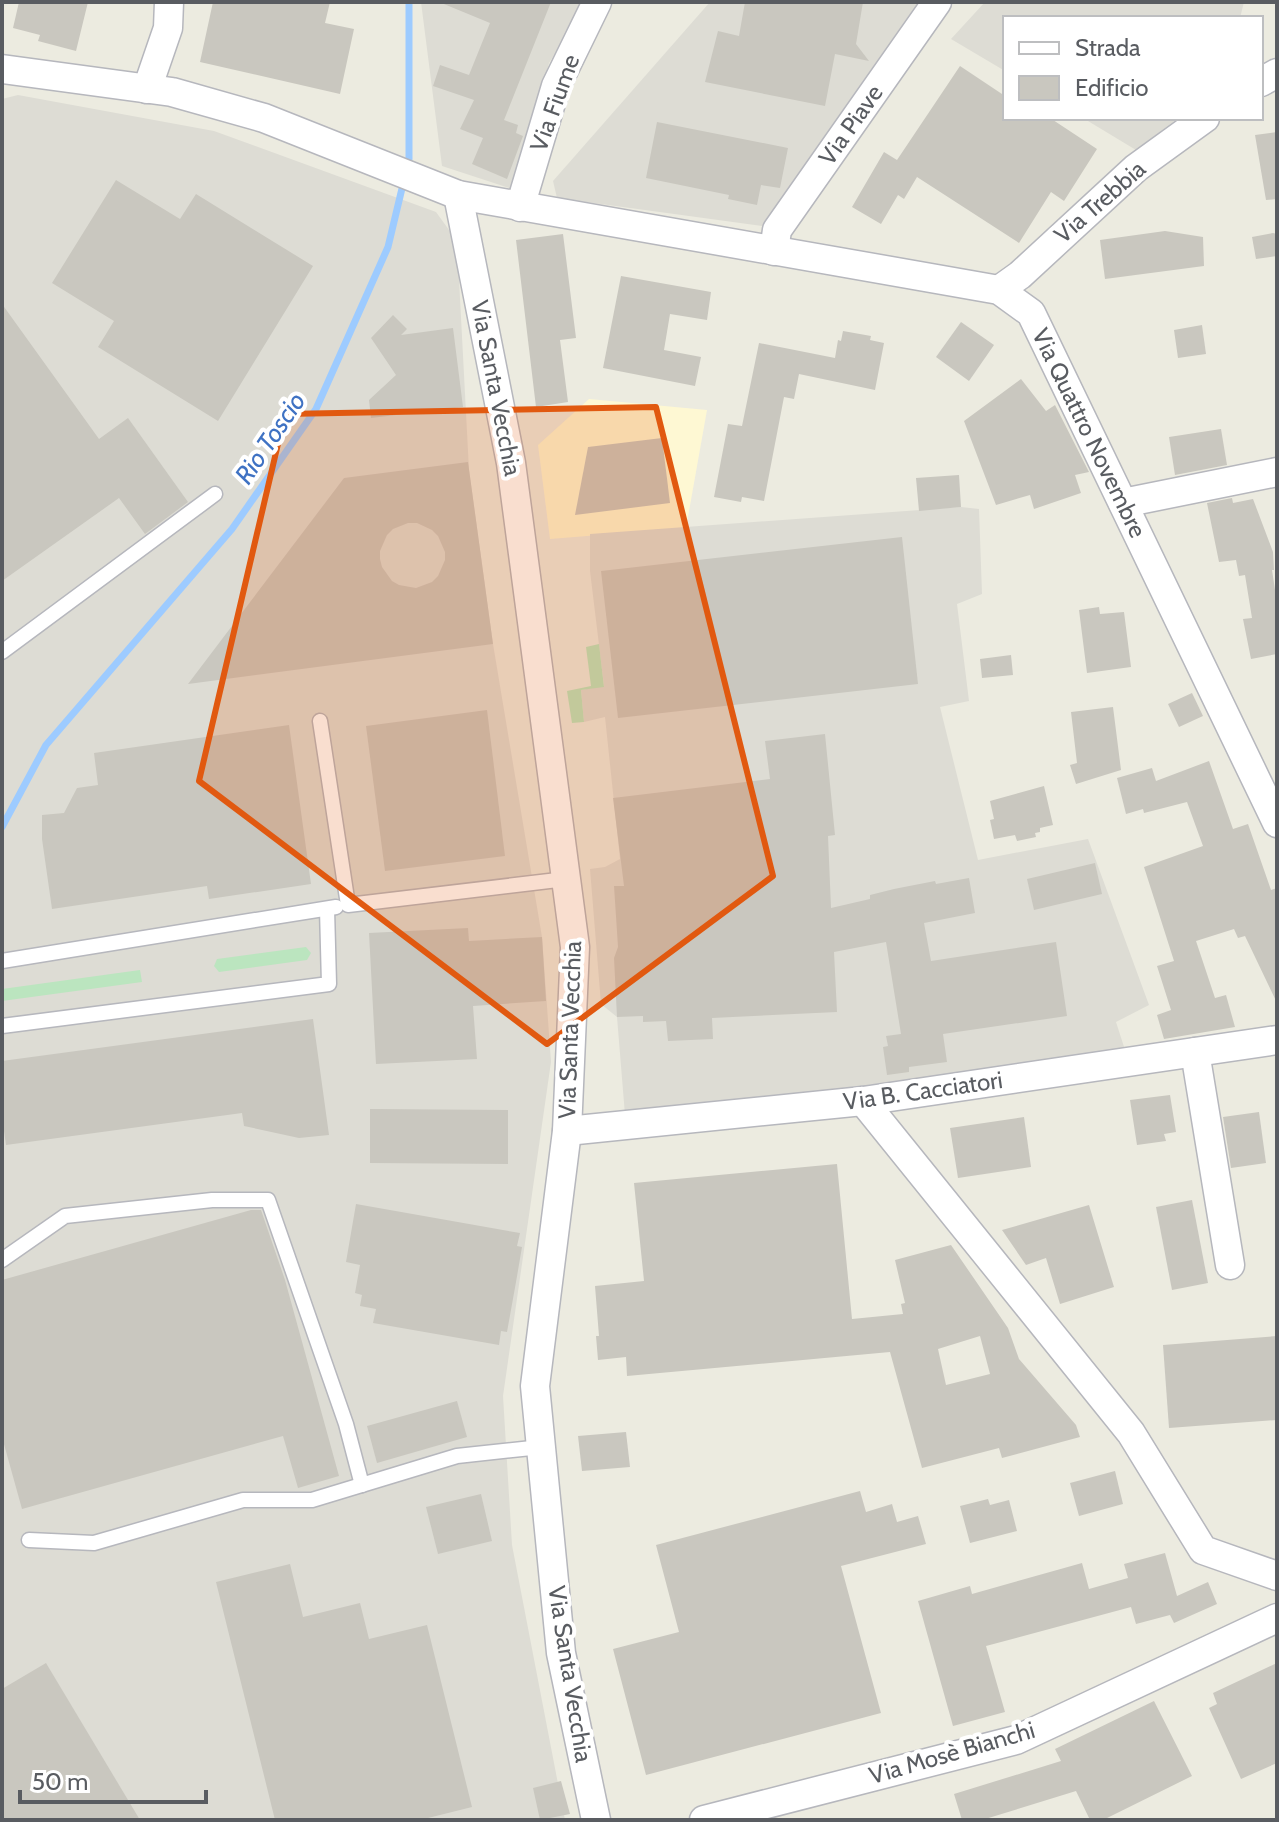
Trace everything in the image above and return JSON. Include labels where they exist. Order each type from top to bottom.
[{"type":"street","points":[[147,89],[168,28],[169,2]]},
{"type":"street","name":"Via Fiume","points":[[520,207],[556,86],[597,2]]},
{"type":"street","name":"Via Piave","points":[[774,251],[777,230],[937,2]]},
{"type":"street","name":"Via Quattro Novembre","points":[[2,69],[172,92],[264,118],[458,195],[999,290],[1031,313],[1277,823]]},
{"type":"street","name":"Via Trebbia","points":[[999,290],[1020,275],[1136,168],[1202,120]]},
{"type":"street","name":"Via Santa Vecchia","points":[[458,195],[511,463],[575,947],[567,1131],[535,1386],[561,1653],[596,1820]]},
{"type":"street","points":[[1123,503],[1277,472]]},
{"type":"street","name":"Via B. Cacciatori","points":[[567,1131],[863,1101],[1277,1040]]},
{"type":"street","points":[[1195,1052],[1230,1265]]},
{"type":"street","points":[[863,1101],[1131,1433],[1203,1550],[1277,1576]]},
{"type":"street","name":"Via Mosè Bianchi","points":[[704,1820],[1016,1740],[1277,1618]]},
{"type":"lane","points":[[2,652],[215,494]]},
{"type":"lane","points":[[320,721],[348,905]]},
{"type":"lane","points":[[2,961],[348,905],[566,879]]},
{"type":"lane","points":[[2,1026],[329,984],[327,909]]},
{"type":"lane","points":[[2,1260],[65,1216],[212,1200],[268,1200],[346,1424],[362,1485]]},
{"type":"lane","points":[[29,1540],[94,1543],[243,1500],[312,1500],[457,1456],[541,1447]]},
{"type":"highlighted area","points":[[656,407],[773,876],[547,1044],[199,781],[285,414]]},
{"type":"shaded area","points":[[421,2],[587,2],[549,63],[515,190],[442,166]]},
{"type":"shaded area","points":[[710,2],[919,2],[769,227],[557,198],[553,181]]},
{"type":"shaded area","points":[[985,2],[1244,2],[1240,16],[1003,16],[1003,70],[951,39]]},
{"type":"shaded area","points":[[18,95],[214,131],[436,212],[457,241],[469,470],[493,644],[542,937],[551,1062],[503,1396],[512,1545],[565,1820],[2,1820],[2,99]]},
{"type":"shaded area","points":[[1086,120],[1175,120],[1136,150]]},
{"type":"shaded area","points":[[589,399],[707,410],[686,528],[550,539],[538,445]]},
{"type":"shaded area","points":[[961,507],[979,509],[982,594],[957,604],[969,701],[940,707],[978,860],[1088,839],[1149,1005],[1116,1022],[1126,1053],[625,1115],[617,1017],[601,1004],[590,869],[605,867],[620,859],[605,717],[584,722],[581,690],[604,686],[590,571],[590,534]]},
{"type":"green space","points":[[599,644],[604,687],[581,690],[584,722],[572,723],[567,691],[591,686],[586,647]]},
{"type":"green space","points":[[306,947],[311,953],[307,960],[219,972],[214,966],[217,959]]},
{"type":"green space","points":[[140,970],[142,982],[2,1001],[2,989]]},
{"type":"building","points":[[19,2],[88,2],[76,51],[38,41],[40,35],[13,28]]},
{"type":"building","points":[[213,2],[330,2],[325,23],[354,29],[340,94],[200,62]]},
{"type":"building","points":[[439,2],[551,2],[504,120],[518,125],[516,133],[523,136],[507,179],[472,164],[483,138],[460,129],[474,100],[433,86],[440,65],[469,75],[490,23]]},
{"type":"building","points":[[745,2],[863,2],[856,44],[869,61],[835,54],[825,106],[705,82],[718,31],[739,36]]},
{"type":"building","points":[[960,66],[1003,95],[1003,120],[1053,120],[1097,149],[1064,201],[1051,192],[1019,243],[917,177],[904,199],[898,195],[881,224],[852,207],[884,152],[897,160]]},
{"type":"building","points":[[657,122],[788,148],[780,188],[761,185],[757,205],[728,199],[729,195],[646,178]]},
{"type":"building","points":[[1277,132],[1277,199],[1266,200],[1255,135]]},
{"type":"building","points":[[116,180],[180,219],[196,194],[313,266],[218,421],[98,347],[114,321],[52,283]]},
{"type":"building","points":[[1165,231],[1203,237],[1204,266],[1105,279],[1100,240]]},
{"type":"building","points":[[563,234],[576,338],[560,340],[568,402],[536,407],[516,240]]},
{"type":"building","points":[[1277,234],[1277,256],[1256,259],[1252,237]]},
{"type":"building","points":[[621,276],[711,292],[707,320],[670,314],[664,350],[701,357],[695,386],[603,368]]},
{"type":"building","points":[[2,304],[99,439],[128,418],[188,502],[145,534],[119,498],[2,581]]},
{"type":"building","points":[[393,315],[407,329],[401,335],[453,328],[463,407],[371,418],[369,400],[396,375],[371,338]]},
{"type":"building","points":[[961,322],[994,345],[969,381],[936,357]]},
{"type":"building","points":[[1202,325],[1206,354],[1178,358],[1174,330]]},
{"type":"building","points":[[843,331],[871,336],[870,340],[884,343],[875,390],[799,374],[794,399],[784,397],[764,501],[742,497],[741,502],[714,497],[728,424],[742,426],[759,343],[835,358]]},
{"type":"building","points":[[1021,379],[1046,411],[1055,405],[1089,472],[1075,475],[1081,493],[1034,509],[1030,495],[996,505],[964,421]]},
{"type":"building","points":[[1221,429],[1227,465],[1175,475],[1169,437]]},
{"type":"building","points":[[662,438],[670,503],[575,515],[588,447]]},
{"type":"building","points":[[468,462],[493,644],[188,684],[344,478]],"holes":[[[417,523],[438,536],[445,560],[432,582],[416,588],[392,581],[382,567],[380,551],[393,529]]]},
{"type":"building","points":[[959,475],[961,507],[919,511],[916,478]]},
{"type":"building","points":[[1232,498],[1233,503],[1253,499],[1273,552],[1277,654],[1251,659],[1243,619],[1252,618],[1245,575],[1239,576],[1236,560],[1219,562],[1207,503]]},
{"type":"building","points":[[902,537],[918,684],[618,718],[601,571]]},
{"type":"building","points":[[1099,607],[1100,614],[1124,612],[1131,667],[1087,673],[1079,610]]},
{"type":"building","points":[[1011,655],[1013,675],[982,678],[980,659]]},
{"type":"building","points":[[1192,693],[1203,716],[1179,727],[1168,704]]},
{"type":"building","points":[[1113,707],[1121,770],[1076,784],[1070,765],[1077,763],[1071,712]]},
{"type":"building","points":[[487,710],[505,856],[385,871],[366,726]]},
{"type":"building","points":[[289,725],[311,884],[209,899],[207,886],[52,909],[42,839],[42,815],[64,813],[77,788],[98,785],[94,753]]},
{"type":"building","points":[[825,734],[835,835],[828,836],[831,908],[870,899],[870,895],[894,889],[969,878],[975,913],[924,923],[931,961],[1056,942],[1067,1016],[943,1034],[947,1062],[909,1067],[909,1072],[887,1075],[883,1047],[888,1046],[886,1036],[901,1034],[886,942],[834,952],[837,1012],[712,1018],[713,1039],[668,1041],[666,1021],[643,1022],[643,1016],[617,1017],[614,958],[618,947],[614,886],[624,886],[613,798],[770,779],[765,741]]},
{"type":"building","points":[[1209,761],[1233,829],[1248,824],[1271,890],[1277,888],[1277,1003],[1245,936],[1238,938],[1234,929],[1196,941],[1215,998],[1226,995],[1235,1027],[1164,1039],[1157,1015],[1171,1010],[1157,966],[1174,961],[1144,867],[1203,846],[1187,802],[1144,813],[1143,809],[1126,814],[1117,778],[1152,768],[1156,781]]},
{"type":"building","points":[[1044,786],[1053,825],[1040,828],[1040,832],[1035,833],[1036,837],[1017,841],[1015,835],[994,839],[990,801]]},
{"type":"building","points":[[1095,863],[1102,894],[1034,910],[1027,879]]},
{"type":"building","points":[[468,928],[469,941],[542,937],[546,1001],[473,1006],[477,1059],[376,1064],[369,933]]},
{"type":"building","points":[[313,1019],[329,1135],[299,1138],[244,1126],[242,1113],[6,1145],[2,1117],[2,1061]]},
{"type":"building","points":[[1170,1095],[1176,1132],[1164,1134],[1166,1141],[1137,1145],[1130,1100]]},
{"type":"building","points":[[370,1109],[508,1110],[508,1164],[370,1163]]},
{"type":"building","points":[[1259,1112],[1266,1163],[1231,1168],[1223,1117]]},
{"type":"building","points":[[1024,1117],[1031,1167],[958,1178],[950,1128]]},
{"type":"building","points":[[837,1164],[852,1319],[903,1314],[901,1304],[905,1303],[895,1260],[951,1245],[1008,1328],[1019,1359],[1076,1425],[1080,1437],[1002,1458],[999,1448],[922,1468],[890,1352],[627,1376],[626,1357],[598,1360],[595,1286],[644,1281],[634,1183]],"holes":[[[980,1336],[990,1374],[946,1385],[938,1349]]]},
{"type":"building","points":[[1192,1200],[1208,1283],[1172,1290],[1156,1207]]},
{"type":"building","points":[[356,1204],[520,1233],[517,1246],[522,1247],[507,1332],[501,1331],[499,1345],[373,1323],[376,1309],[360,1306],[362,1295],[355,1293],[360,1265],[346,1262]]},
{"type":"building","points":[[1089,1205],[1114,1287],[1060,1304],[1046,1258],[1026,1265],[1002,1230]]},
{"type":"building","points":[[251,1210],[261,1210],[285,1280],[339,1476],[298,1488],[283,1436],[22,1509],[2,1437],[2,1280]]},
{"type":"building","points":[[1277,1336],[1277,1420],[1169,1428],[1163,1345]]},
{"type":"building","points":[[457,1401],[467,1437],[377,1463],[367,1426]]},
{"type":"building","points":[[626,1432],[630,1467],[582,1471],[578,1436]]},
{"type":"building","points":[[1115,1471],[1123,1504],[1079,1516],[1070,1483]]},
{"type":"building","points":[[860,1491],[866,1512],[892,1504],[897,1522],[918,1516],[926,1544],[841,1566],[881,1713],[646,1775],[613,1649],[679,1632],[656,1545]]},
{"type":"building","points":[[481,1494],[492,1541],[438,1554],[426,1507]]},
{"type":"building","points":[[988,1499],[990,1505],[1009,1500],[1017,1531],[970,1543],[960,1506]]},
{"type":"building","points":[[1165,1553],[1177,1596],[1208,1582],[1217,1604],[1174,1623],[1170,1615],[1136,1624],[1131,1607],[986,1646],[1005,1712],[953,1726],[918,1601],[970,1586],[972,1594],[1082,1563],[1089,1589],[1128,1578],[1124,1564]]},
{"type":"building","points":[[290,1564],[303,1617],[360,1603],[369,1639],[427,1625],[472,1807],[420,1820],[275,1820],[216,1582]]},
{"type":"building","points":[[46,1663],[140,1820],[2,1820],[2,1689]]},
{"type":"building","points":[[1277,1663],[1277,1763],[1241,1779],[1209,1708],[1217,1704],[1213,1693]]},
{"type":"building","points":[[1154,1701],[1192,1776],[1103,1820],[1090,1820],[1076,1791],[982,1820],[962,1820],[954,1794],[1061,1761],[1055,1749]]},
{"type":"building","points":[[561,1781],[570,1814],[540,1820],[533,1788]]},
{"type":"waterway","name":"Rio Toscio","points":[[407,167],[409,2]]},
{"type":"waterway","name":"Rio Toscio","points":[[2,827],[46,745],[232,529],[316,409],[388,247],[404,180]]}]
